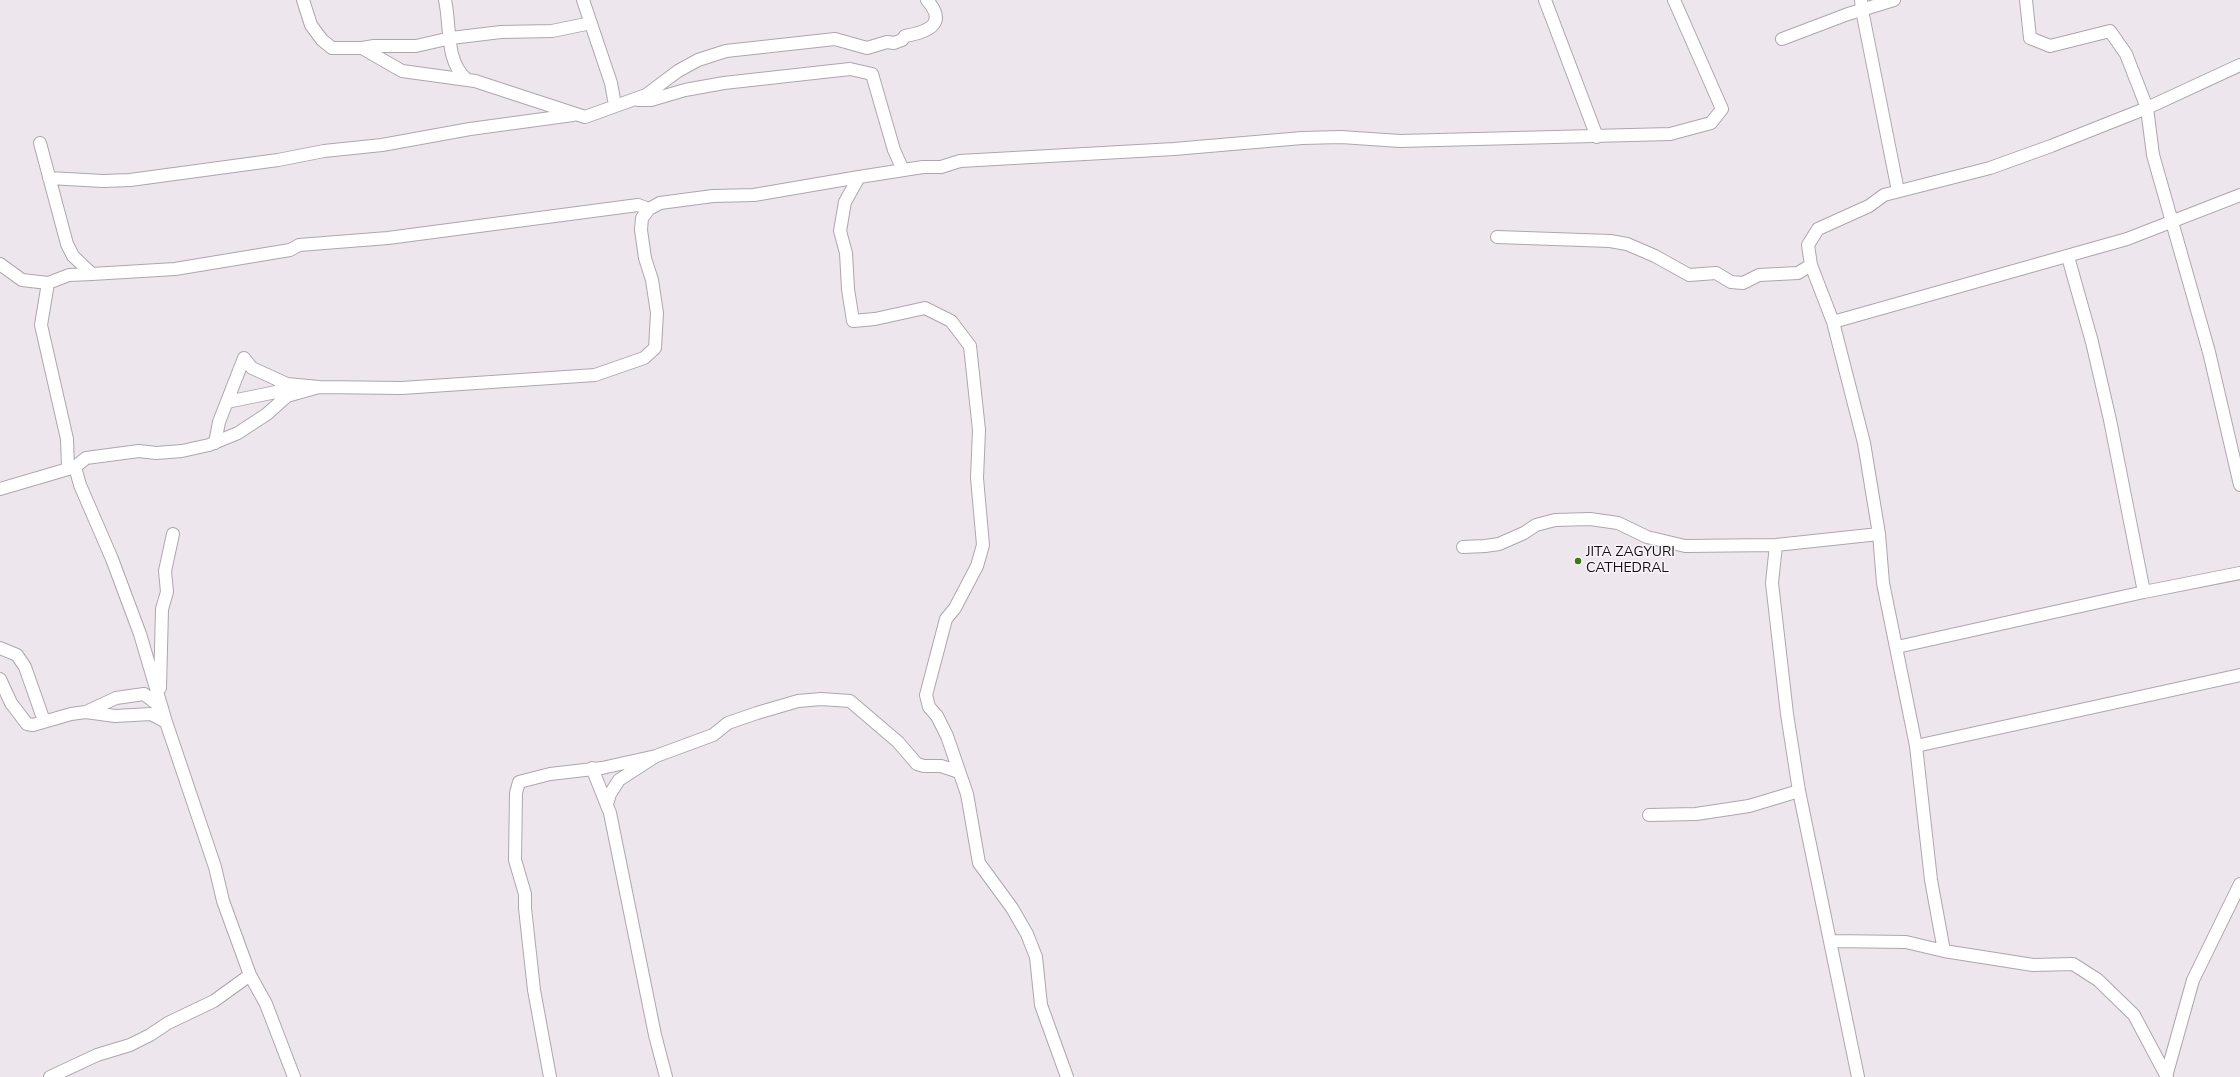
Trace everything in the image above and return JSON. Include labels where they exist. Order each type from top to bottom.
[{"type":"street","points":[[303,0],[311,25],[322,40],[332,48],[416,46],[451,38],[501,32],[552,31],[591,23]]},
{"type":"street","points":[[445,0],[451,38],[452,59],[457,71],[466,79]]},
{"type":"street","points":[[583,0],[611,83],[615,105]]},
{"type":"street","points":[[49,178],[103,181],[130,180],[278,160],[324,151],[382,145],[470,129],[576,115],[589,116],[615,105],[646,95],[674,74],[698,60],[726,51],[835,39],[866,48],[887,42],[894,43],[902,40],[905,36],[930,30],[936,17],[933,7],[927,0]]},
{"type":"street","points":[[1545,0],[1597,137]]},
{"type":"street","points":[[215,443],[219,422],[244,358],[252,368],[287,384],[319,387],[402,388],[595,375],[644,358],[655,348],[657,313],[645,258],[641,230],[642,218],[649,209],[660,203],[714,196],[754,195],[923,167],[941,167],[960,161],[1174,148],[1302,138],[1341,137],[1400,141],[1670,134],[1711,124],[1722,109],[1674,0]]},
{"type":"street","points":[[1782,39],[1862,5],[1894,0]]},
{"type":"street","points":[[2026,0],[2030,38],[2050,46],[2110,31],[2126,54],[2147,108],[2154,155],[2209,352],[2240,485]]},
{"type":"street","points":[[1862,5],[1898,191]]},
{"type":"street","points":[[362,48],[402,71],[466,79],[576,115]]},
{"type":"street","points":[[1944,951],[1931,880],[1916,746],[1883,583],[1879,534],[1864,443],[1833,322],[1811,265],[1808,245],[1818,229],[1869,206],[1884,195],[1990,168],[2051,146],[2147,108],[2240,65]]},
{"type":"street","points":[[629,100],[651,100],[685,90],[724,83],[850,69],[863,71],[872,74],[894,150],[903,170]]},
{"type":"street","points":[[40,143],[67,244],[73,256],[92,274]]},
{"type":"street","points":[[859,177],[845,202],[840,231],[846,253],[848,290],[853,321],[875,319],[925,308],[951,321],[970,346],[978,430],[977,478],[983,545],[977,566],[958,602],[946,619],[926,695],[929,707],[936,716],[947,736],[967,794],[979,863],[1012,908],[1036,957],[1042,1005],[1067,1077]]},
{"type":"street","points":[[1833,322],[2128,239],[2172,221],[2185,218],[2240,195]]},
{"type":"street","points":[[0,264],[22,280],[48,283],[70,275],[175,269],[290,250],[299,245],[388,238],[638,205],[649,209]]},
{"type":"street","points":[[1496,237],[1610,241],[1627,244],[1689,274],[1716,273],[1731,282],[1744,283],[1759,275],[1798,273],[1811,265]]},
{"type":"street","points":[[2068,257],[2092,342],[2109,413],[2144,592]]},
{"type":"street","points":[[48,283],[41,325],[71,467],[112,559],[140,634],[159,703],[215,867],[223,901],[250,975],[266,1004],[294,1077]]},
{"type":"street","points":[[227,402],[276,392],[287,384]]},
{"type":"street","points":[[0,489],[61,472],[86,458],[139,451],[156,453],[182,451],[215,443],[238,433],[256,422],[287,396],[319,387]]},
{"type":"street","points":[[1462,546],[1485,546],[1499,544],[1545,522],[1590,519],[1618,524],[1648,537],[1685,546],[1776,545],[1879,534]]},
{"type":"street","points":[[149,714],[159,703],[162,610],[167,592],[165,571],[173,534]]},
{"type":"street","points":[[1776,545],[1772,583],[1788,714],[1800,792],[1858,1077]]},
{"type":"street","points":[[1897,647],[2144,592],[2240,573]]},
{"type":"street","points":[[0,648],[17,655],[25,667],[44,722]]},
{"type":"street","points":[[1916,746],[2240,675]]},
{"type":"street","points":[[0,679],[20,717],[27,724],[33,725],[86,712],[116,698],[144,694],[155,684]]},
{"type":"street","points":[[144,694],[159,703]]},
{"type":"street","points":[[550,1077],[534,990],[525,908],[526,894],[515,860],[516,793],[519,782],[530,778],[592,768],[602,768],[656,756],[713,735],[728,724],[757,713],[798,701],[835,699],[850,701],[898,742],[917,764],[924,766],[941,766],[959,772]]},
{"type":"street","points":[[86,712],[115,716],[155,714],[166,722]]},
{"type":"street","points":[[607,804],[610,794],[619,780],[656,756]]},
{"type":"street","points":[[592,768],[607,804],[666,1077]]},
{"type":"street","points":[[1649,814],[1696,814],[1749,806],[1800,792]]},
{"type":"street","points":[[2167,1075],[2193,980],[2240,884]]},
{"type":"street","points":[[1831,941],[1906,942],[1944,951],[2032,965],[2073,964],[2098,980],[2134,1015],[2167,1075]]},
{"type":"street","points":[[50,1077],[97,1055],[130,1045],[150,1036],[168,1023],[214,1001],[250,975]]},
{"type":"place","name":"JITA ZAGYURI CATHEDRAL","points":[[1578,561]]}]
